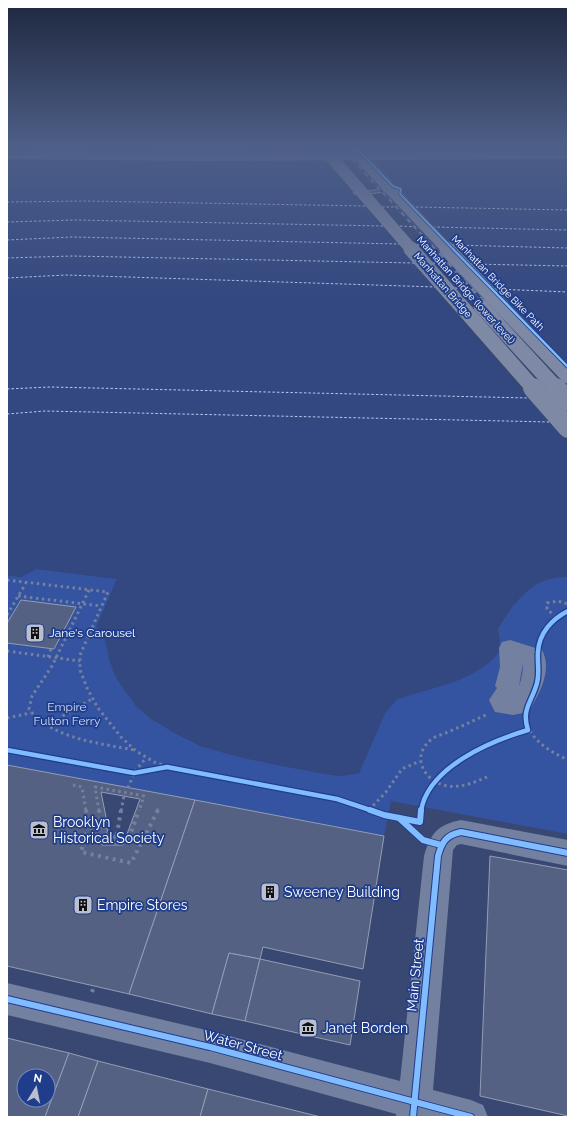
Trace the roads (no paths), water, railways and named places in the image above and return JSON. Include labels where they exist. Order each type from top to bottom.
[{"type":"main road","name":"Manhattan Bridge","points":[[365,195],[568,428]]},
{"type":"main road","name":"Manhattan Bridge (lower level)","points":[[384,195],[434,254]]},
{"type":"main road","points":[[391,195],[568,376]]},
{"type":"main road","name":"Manhattan Bridge (lower level)","points":[[472,295],[568,401]]},
{"type":"street","name":"Main Street","points":[[413,1109],[438,856],[441,845],[446,837],[461,832],[568,853]]},
{"type":"street","name":"Water Street","points":[[7,999],[210,1047],[413,1109],[471,1117]]},
{"type":"railway","points":[[368,195],[416,250]]},
{"type":"railway","points":[[386,195],[436,250]]},
{"type":"railway","points":[[416,249],[540,389]]},
{"type":"railway","points":[[435,249],[565,389]]},
{"type":"railway","points":[[493,302],[568,382]]},
{"type":"railway","points":[[539,388],[568,421]]},
{"type":"railway","points":[[565,388],[568,392]]},
{"type":"railway","points":[[556,398],[568,412]]},
{"type":"place","name":"Jane's Carousel","points":[[35,633]]},
{"type":"place","name":"Brooklyn Historical Society","points":[[39,830]]},
{"type":"place","name":"Sweeney Building","points":[[270,892]]},
{"type":"place","name":"Empire Stores","points":[[83,905]]},
{"type":"place","name":"Janet Borden","points":[[308,1028]]},
{"type":"park label","name":"Empire Fulton Ferry","points":[[67,714]]}]
